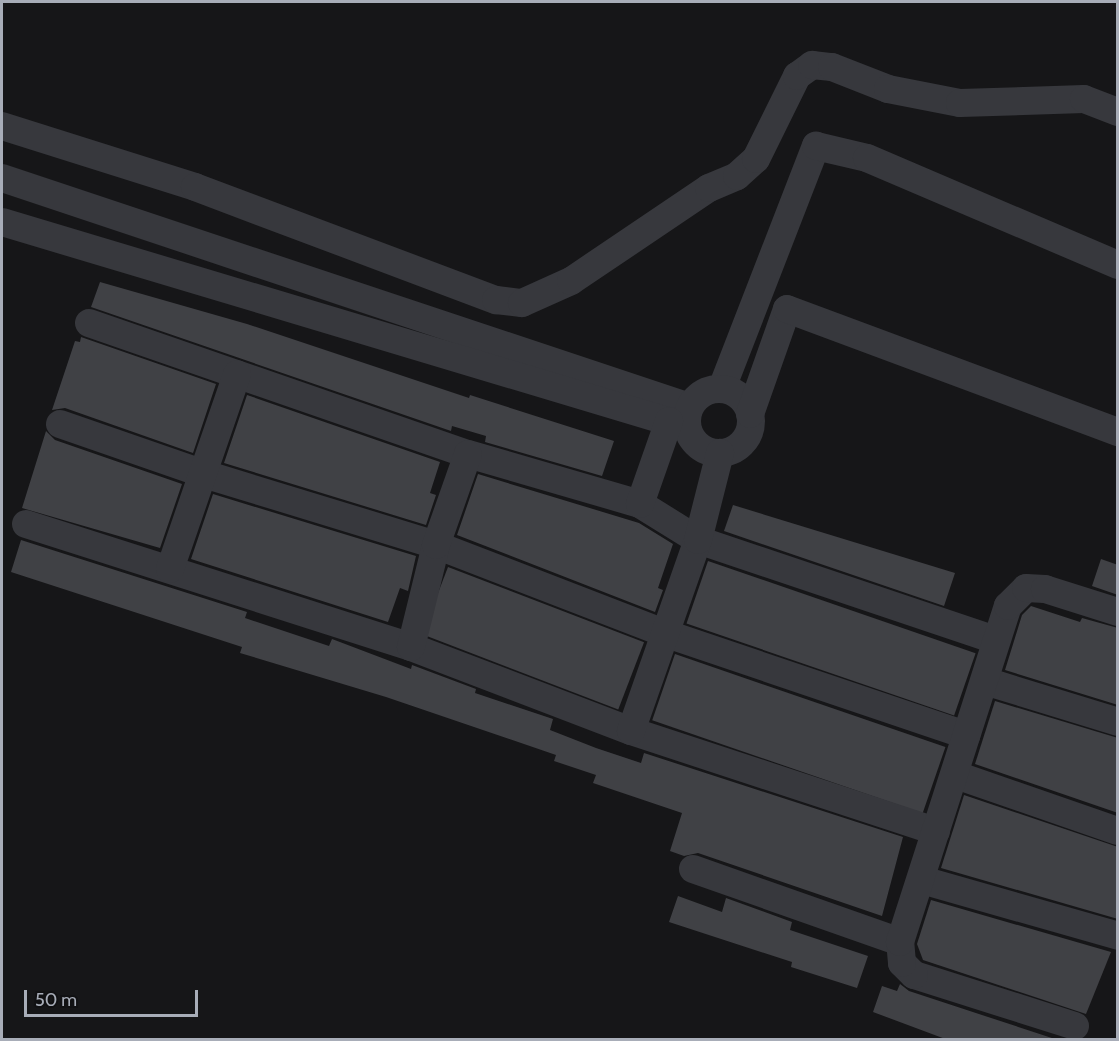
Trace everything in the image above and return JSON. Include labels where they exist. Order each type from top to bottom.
[{"type":"street","points":[[2,126],[195,187],[496,300],[522,303],[571,281],[709,188],[737,176],[756,159],[797,76],[812,65],[832,66],[888,89],[960,103],[1084,99],[1118,112]]},
{"type":"street","points":[[722,388],[816,146],[867,158],[1118,265]]},
{"type":"street","points":[[2,178],[681,418],[699,446],[720,453],[738,447],[749,433],[750,414],[787,309],[1118,432]]},
{"type":"street","points":[[2,222],[681,418]]},
{"type":"street","points":[[89,323],[468,453],[640,504],[698,540],[994,640]]},
{"type":"street","points":[[170,569],[237,374]]},
{"type":"street","points":[[640,504],[681,418],[703,392],[722,388],[741,397],[750,414]]},
{"type":"street","points":[[60,424],[204,474],[436,545],[667,634],[966,735]]},
{"type":"street","points":[[411,647],[436,545],[468,453]]},
{"type":"street","points":[[631,731],[667,634],[698,540],[720,453]]},
{"type":"street","points":[[26,525],[411,647],[631,731],[936,831]]},
{"type":"street","points":[[1075,1026],[914,975],[902,963],[900,942],[956,775],[966,735],[985,681],[994,640],[1008,606],[1026,588],[1045,589],[1118,612]]},
{"type":"street","points":[[985,681],[1118,722]]},
{"type":"street","points":[[956,775],[1118,831]]},
{"type":"street","points":[[693,870],[900,942]]},
{"type":"street","points":[[922,880],[1118,936]]},
{"type":"building","points":[[100,282],[247,324],[469,398],[470,395],[614,441],[602,476],[485,442],[486,436],[452,426],[451,431],[91,307]]},
{"type":"building","points":[[81,337],[216,384],[193,453],[65,408],[52,410],[75,341],[80,342]]},
{"type":"building","points":[[247,395],[440,462],[430,493],[436,495],[426,525],[224,463]]},
{"type":"building","points":[[46,431],[55,440],[182,484],[160,548],[22,508]]},
{"type":"building","points":[[478,474],[639,523],[673,544],[658,588],[663,590],[655,612],[457,535]]},
{"type":"building","points":[[213,494],[416,556],[408,591],[400,588],[388,622],[191,559]]},
{"type":"building","points":[[733,505],[955,573],[944,606],[724,531]]},
{"type":"building","points":[[21,540],[247,612],[245,618],[329,646],[332,639],[411,669],[412,665],[476,689],[475,693],[553,719],[550,730],[596,748],[641,763],[644,753],[903,837],[882,916],[698,853],[684,856],[670,851],[682,813],[593,783],[596,775],[554,761],[556,755],[386,697],[240,653],[242,647],[11,572]]},
{"type":"building","points":[[1101,559],[1118,565],[1118,595],[1092,586]]},
{"type":"building","points":[[708,561],[976,653],[954,716],[687,623]]},
{"type":"building","points":[[448,567],[644,642],[618,709],[422,634]]},
{"type":"building","points":[[1031,606],[1080,622],[1082,618],[1118,628],[1118,705],[1005,670],[1022,615]]},
{"type":"building","points":[[675,654],[945,747],[923,813],[652,720]]},
{"type":"building","points":[[995,701],[1118,738],[1118,813],[975,764]]},
{"type":"building","points":[[964,795],[1118,847],[1118,919],[941,868]]},
{"type":"building","points":[[678,896],[722,912],[726,898],[792,922],[790,930],[868,956],[857,988],[791,967],[792,962],[669,922]]},
{"type":"building","points":[[931,900],[1111,952],[1086,1014],[923,960],[917,944]]},
{"type":"building","points":[[900,984],[909,991],[1058,1040],[948,1040],[873,1012],[882,986],[897,991]]}]
